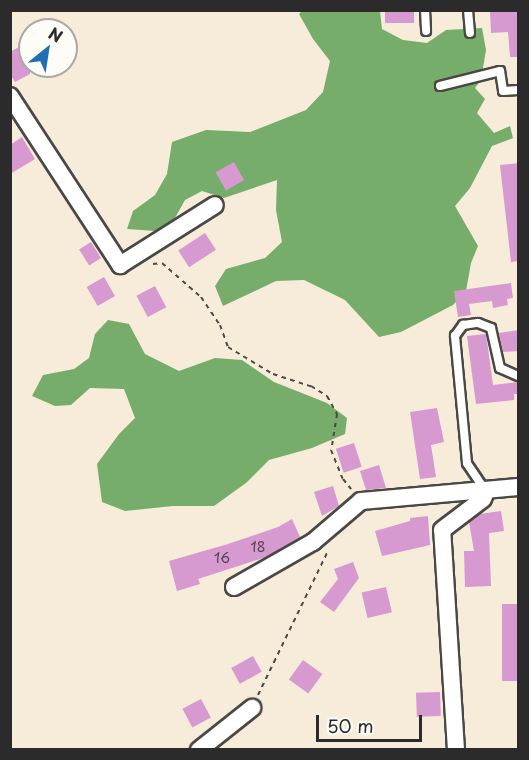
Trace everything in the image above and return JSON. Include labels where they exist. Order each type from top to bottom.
[{"type":"street","points":[[10,96],[120,265],[215,205]]},
{"type":"street","points":[[234,588],[313,542],[361,501],[519,487]]},
{"type":"street","points":[[456,750],[442,530],[483,499],[486,491]]},
{"type":"street","points":[[199,750],[252,708]]},
{"type":"lane","points":[[425,10],[426,31]]},
{"type":"lane","points":[[468,10],[470,33]]},
{"type":"lane","points":[[440,86],[500,71],[503,91],[519,90]]},
{"type":"lane","points":[[486,491],[467,463],[455,336],[463,325],[478,323],[491,328],[500,368],[514,376],[519,375]]},
{"type":"path","points":[[152,264],[162,263],[201,297],[220,325],[228,347],[273,374],[311,386],[327,396],[337,414],[331,450],[343,479],[361,501]]},
{"type":"path","points":[[252,708],[332,546]]},
{"type":"green space","points":[[302,11],[380,11],[382,29],[403,40],[427,43],[446,30],[482,28],[486,50],[481,80],[475,88],[485,99],[477,113],[494,133],[510,126],[513,138],[492,146],[470,188],[455,206],[478,246],[471,263],[466,291],[453,305],[401,332],[379,337],[345,300],[304,280],[276,281],[223,306],[215,286],[226,269],[265,258],[282,242],[276,210],[277,180],[224,198],[202,191],[185,200],[175,218],[155,231],[127,229],[133,211],[155,195],[167,174],[172,142],[206,130],[250,132],[306,110],[323,92],[330,61],[313,39],[299,14]]},
{"type":"green space","points":[[108,320],[129,324],[145,354],[179,371],[215,358],[242,360],[274,382],[327,403],[347,418],[345,434],[312,448],[269,460],[246,483],[214,506],[173,506],[125,511],[102,502],[97,464],[119,434],[135,418],[124,389],[90,388],[71,405],[55,406],[32,396],[43,375],[74,369],[89,358],[95,334]]},
{"type":"building","points":[[385,10],[414,10],[414,23],[385,23]]},
{"type":"building","points":[[490,10],[519,10],[519,57],[510,57],[508,32],[491,33]]},
{"type":"building","points":[[18,48],[18,78],[22,78],[15,82],[10,74],[10,52]]},
{"type":"building","points":[[22,137],[35,159],[10,174],[10,145]]},
{"type":"building","points":[[234,162],[244,180],[226,191],[216,172]]},
{"type":"building","points":[[519,163],[519,261],[511,262],[500,165]]},
{"type":"building","points":[[205,233],[216,250],[189,267],[178,250]]},
{"type":"building","points":[[91,242],[101,258],[89,266],[79,249]]},
{"type":"building","points":[[104,277],[115,296],[98,306],[87,287]]},
{"type":"building","points":[[511,283],[513,298],[507,299],[508,305],[493,308],[492,301],[469,304],[471,315],[458,317],[454,291]]},
{"type":"building","points":[[155,286],[166,307],[148,317],[136,296]]},
{"type":"building","points":[[519,330],[519,351],[503,352],[499,333]]},
{"type":"building","points":[[486,334],[493,385],[519,382],[519,394],[514,394],[514,400],[476,404],[467,336]]},
{"type":"building","points":[[437,408],[444,442],[431,445],[436,477],[420,479],[410,412]]},
{"type":"building","points":[[354,443],[362,467],[344,473],[336,449]]},
{"type":"building","points":[[379,465],[386,488],[366,490],[360,471]]},
{"type":"building","points":[[333,486],[339,506],[322,516],[314,492]]},
{"type":"building","points":[[501,511],[504,531],[489,533],[491,586],[465,587],[464,551],[474,551],[469,522],[480,514]]},
{"type":"building","points":[[428,516],[430,545],[382,556],[375,531],[410,521],[410,518]]},
{"type":"building","points":[[292,519],[300,537],[266,557],[198,579],[200,584],[177,591],[169,561],[278,527]]},
{"type":"building","points":[[353,562],[359,578],[334,612],[320,602],[338,579],[334,569]]},
{"type":"building","points":[[386,587],[392,612],[367,618],[362,593]]},
{"type":"building","points":[[502,604],[518,604],[518,681],[502,681]]},
{"type":"building","points":[[253,656],[262,672],[240,684],[231,668]]},
{"type":"building","points":[[303,660],[322,674],[308,694],[289,679]]},
{"type":"building","points":[[440,692],[441,716],[417,717],[416,693]]},
{"type":"building","points":[[201,699],[211,718],[192,727],[182,709]]}]
